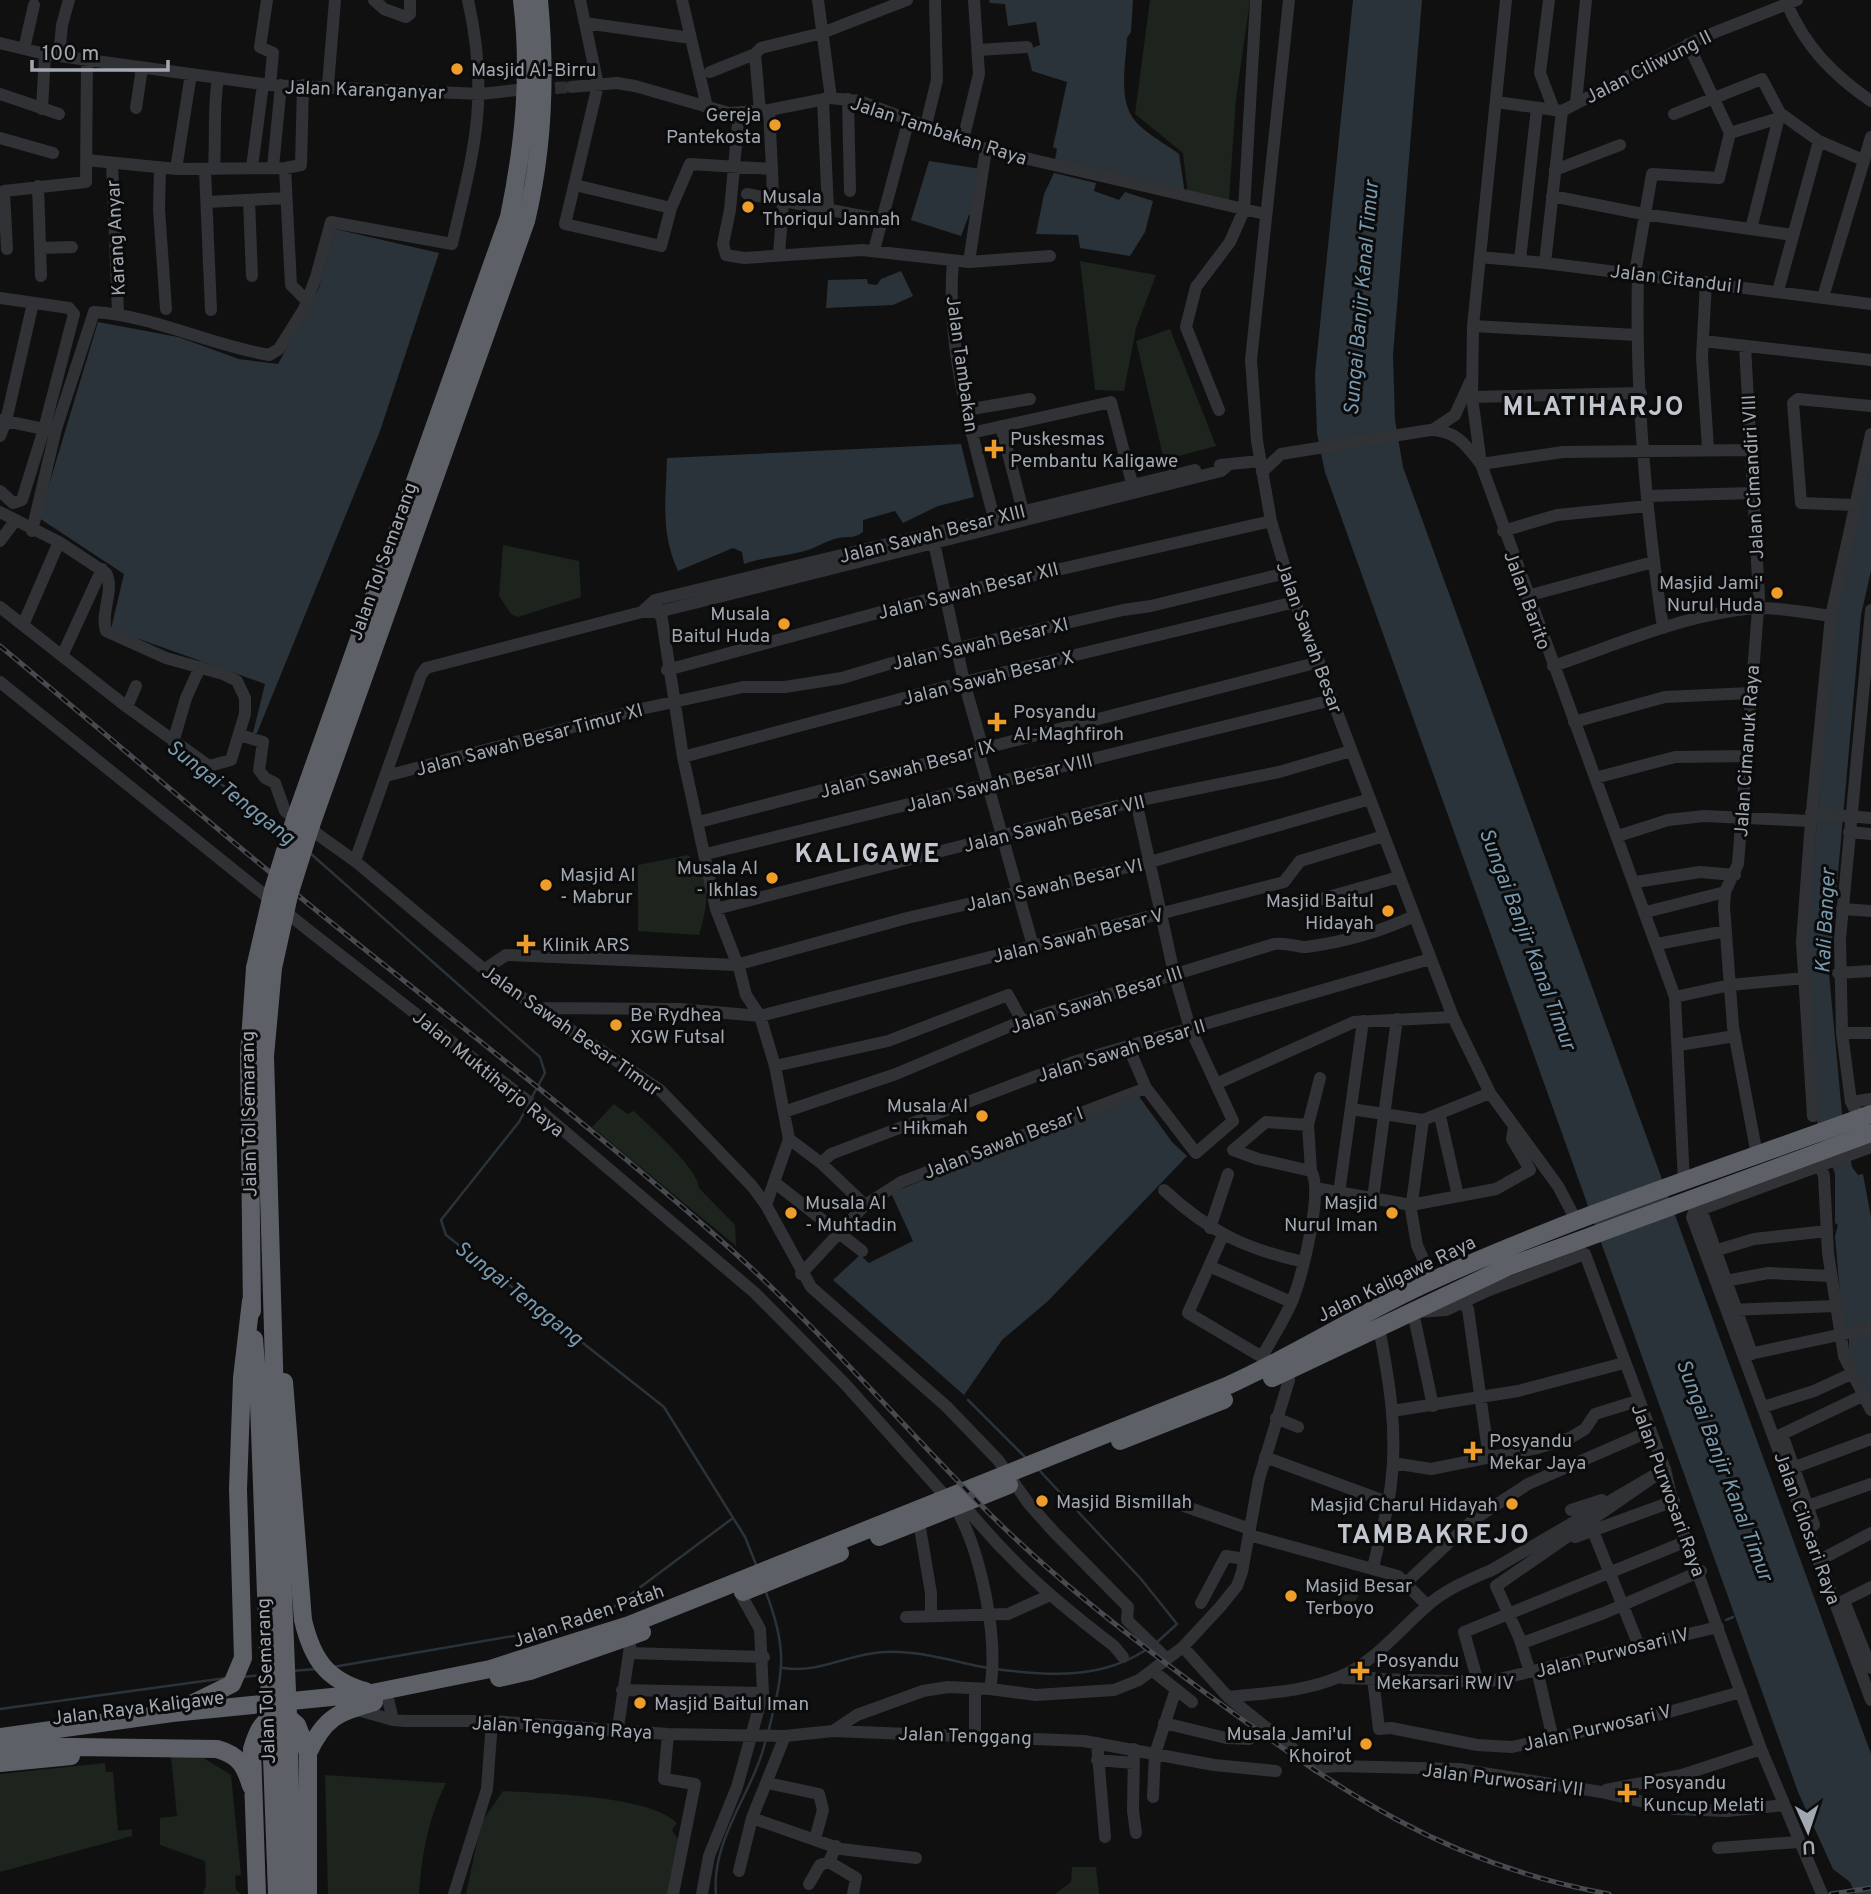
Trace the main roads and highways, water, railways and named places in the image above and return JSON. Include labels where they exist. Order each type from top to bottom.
[{"type":"highway","name":"Jalan Tol Semarang","points":[[292,1894],[289,1740],[267,1401],[251,1301],[249,1055],[264,968],[289,895],[303,821],[509,217],[523,151],[526,107],[526,33],[522,0]]},
{"type":"highway","name":"Jalan Tol Semarang","points":[[303,821],[526,221],[537,178],[543,126],[539,0]]},
{"type":"highway","name":"Jalan Tol Semarang","points":[[264,968],[273,1299],[267,1401],[277,1894]]},
{"type":"highway","name":"Jalan Kaligawe Raya","points":[[1276,1364],[1370,1310],[1432,1280],[1583,1220],[1757,1156],[1816,1125],[1859,1113]]},
{"type":"highway","name":"Jalan Kaligawe Raya","points":[[961,1505],[1027,1471],[1276,1364],[1379,1328],[1507,1267],[1681,1205],[1868,1145]]},
{"type":"highway","points":[[273,1299],[285,1387],[303,1620],[310,1650],[344,1685],[378,1698]]},
{"type":"highway","points":[[223,1699],[241,1665],[239,1475],[242,1378],[251,1301]]},
{"type":"highway","name":"Jalan Kaligawe Raya","points":[[961,1505],[1027,1471]]},
{"type":"highway","name":"Jalan Raden Patah","points":[[823,1553],[919,1522],[961,1505]]},
{"type":"highway","name":"Jalan Raden Patah","points":[[282,1712],[378,1698],[490,1669],[630,1638],[775,1572],[961,1505]]},
{"type":"highway","points":[[257,1894],[251,1786],[252,1749],[257,1730],[264,1721],[282,1712],[321,1698]]},
{"type":"highway","points":[[308,1754],[317,1733],[329,1719],[378,1698]]},
{"type":"highway","name":"Jalan Raden Patah","points":[[223,1699],[378,1698]]},
{"type":"highway","points":[[0,1737],[172,1713],[223,1699],[282,1712],[297,1725],[308,1754],[308,1894]]},
{"type":"highway","name":"Jalan Raya Kaligawe","points":[[0,1746],[282,1712]]},
{"type":"highway","points":[[0,1730],[119,1714],[149,1716]]},
{"type":"highway","points":[[0,1746],[206,1748],[228,1752],[244,1765],[251,1786]]},
{"type":"highway","points":[[0,1763],[126,1747]]},
{"type":"water","points":[[989,0],[1133,0],[1125,67],[1127,107],[1140,126],[1179,154],[1185,194],[1055,160],[1057,149],[1053,147],[1067,82],[1032,71],[1027,50],[1040,45],[1036,22],[1008,26],[1005,4],[990,3]]},
{"type":"water","name":"Sungai Banjir Kanal Timur","points":[[1353,0],[1422,0],[1393,355],[1395,420],[1403,467],[1871,1754],[1871,1894],[1855,1894],[1850,1882],[1833,1869],[1798,1792],[1325,472],[1317,434],[1315,374]]},
{"type":"water","points":[[929,161],[981,169],[973,215],[969,215],[961,236],[911,220]]},
{"type":"water","points":[[1054,173],[1096,183],[1094,191],[1119,200],[1125,192],[1153,201],[1145,232],[1130,256],[1080,248],[1078,235],[1036,234],[1044,194]]},
{"type":"water","points":[[335,229],[439,253],[380,431],[257,733],[253,733],[265,684],[111,629],[124,574],[39,518],[98,322],[178,337],[239,359],[278,364],[319,288]]},
{"type":"water","points":[[901,271],[913,296],[893,305],[826,308],[828,280],[867,279],[868,284],[877,285],[881,279]]},
{"type":"water","points":[[961,444],[974,497],[938,506],[903,523],[895,511],[863,520],[863,532],[860,534],[834,539],[801,552],[744,564],[742,552],[733,548],[678,571],[666,529],[667,458]]},
{"type":"water","name":"Kali Banger","points":[[1871,450],[1871,571],[1861,615],[1829,974],[1842,1113],[1852,1167],[1858,1175],[1863,1174],[1871,1217],[1871,1401],[1849,1354],[1849,1337],[1843,1329],[1835,1236],[1838,1225],[1835,1223],[1835,1174],[1817,1122],[1806,984],[1808,925],[1835,612]]},
{"type":"water","points":[[1138,1095],[1172,1142],[1187,1156],[1048,1301],[1002,1340],[964,1395],[833,1280],[860,1255],[869,1263],[913,1241],[891,1193]]},
{"type":"waterway","name":"Sungai Tenggang","points":[[169,744],[283,832]]},
{"type":"waterway","name":"Sungai Tenggang","points":[[310,853],[540,1057],[545,1073],[531,1099]]},
{"type":"waterway","name":"Sungai Tenggang","points":[[528,1105],[519,1122],[441,1220],[446,1235],[664,1407],[745,1537],[757,1567]]},
{"type":"waterway","points":[[968,1400],[1025,1457]]},
{"type":"waterway","points":[[1038,1469],[1141,1579],[1177,1624],[1155,1644]]},
{"type":"waterway","points":[[333,1667],[560,1628],[607,1612],[733,1518]]},
{"type":"waterway","name":"Sungai Tenggang","points":[[765,1590],[778,1630],[781,1662],[768,1733]]},
{"type":"waterway","points":[[1726,1620],[1733,1617]]},
{"type":"waterway","points":[[995,1669],[1076,1673],[1114,1665],[1150,1647]]},
{"type":"waterway","points":[[783,1668],[822,1666],[885,1652],[924,1655],[988,1668]]},
{"type":"waterway","points":[[291,1671],[316,1669]]},
{"type":"waterway","points":[[243,1677],[260,1675]]},
{"type":"waterway","points":[[0,1709],[226,1678]]},
{"type":"waterway","name":"Sungai Tenggang","points":[[716,1894],[716,1873],[726,1834],[752,1778],[766,1739]]},
{"type":"tunnel","points":[[537,89],[571,87]]},
{"type":"railway","points":[[0,646],[277,878],[564,1108],[709,1230],[813,1329],[945,1468],[1032,1554],[1147,1649],[1303,1762],[1395,1819],[1443,1843],[1494,1863],[1609,1894]]},
{"type":"railway","points":[[1831,1894],[1871,1888]]},
{"type":"place","name":"Masjid Al-Birru","points":[[457,69]]},
{"type":"place","name":"Gereja Pantekosta","points":[[775,125]]},
{"type":"place","name":"Musala Thoriqul Jannah","points":[[748,207]]},
{"type":"place","name":"Puskesmas Pembantu Kaligawe","points":[[994,449]]},
{"type":"place","name":"Masjid Jami' Nurul Huda","points":[[1777,593]]},
{"type":"place","name":"Musala Baitul Huda","points":[[784,624]]},
{"type":"place","name":"Posyandu Al-Maghfiroh","points":[[997,722]]},
{"type":"place","name":"Musala Al - Ikhlas","points":[[772,878]]},
{"type":"place","name":"Masjid Al - Mabrur","points":[[546,885]]},
{"type":"place","name":"Masjid Baitul Hidayah","points":[[1388,911]]},
{"type":"place","name":"Klinik ARS","points":[[526,944]]},
{"type":"place","name":"Be Rydhea XGW Futsal","points":[[616,1025]]},
{"type":"place","name":"Musala Al - Hikmah","points":[[982,1116]]},
{"type":"place","name":"Musala Al - Muhtadin","points":[[791,1213]]},
{"type":"place","name":"Masjid Nurul Iman","points":[[1392,1213]]},
{"type":"place","name":"Posyandu Mekar Jaya","points":[[1473,1451]]},
{"type":"place","name":"Masjid Bismillah","points":[[1042,1501]]},
{"type":"place","name":"Masjid Charul Hidayah","points":[[1512,1504]]},
{"type":"place","name":"Masjid Besar Terboyo","points":[[1291,1596]]},
{"type":"place","name":"Posyandu Mekarsari RW IV","points":[[1360,1671]]},
{"type":"place","name":"Masjid Baitul Iman","points":[[640,1703]]},
{"type":"place","name":"Musala Jami'ul Khoirot","points":[[1366,1744]]},
{"type":"place","name":"Posyandu Kuncup Melati","points":[[1627,1793]]},
{"type":"district","name":"MLATIHARJO","points":[[1594,406]]},
{"type":"district","name":"KALIGAWE","points":[[868,853]]},
{"type":"district","name":"TAMBAKREJO","points":[[1434,1534]]}]
